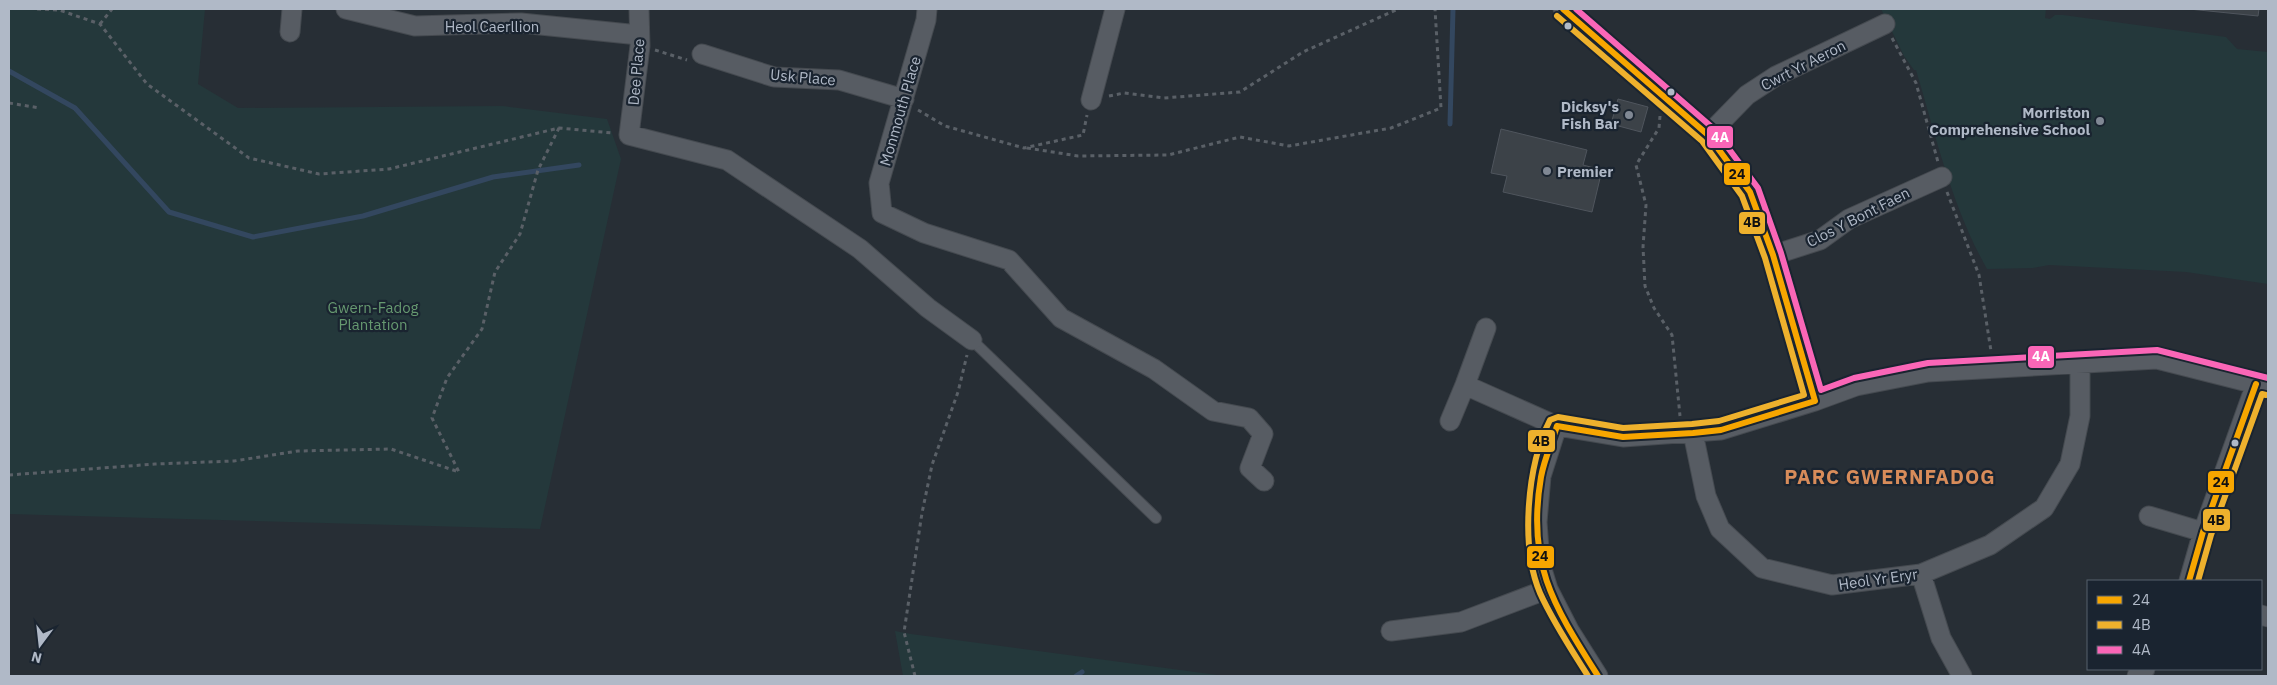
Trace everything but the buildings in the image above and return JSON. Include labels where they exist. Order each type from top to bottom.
[{"type":"street","points":[[290,32],[292,9]]},
{"type":"street","name":"Heol Caerllion","points":[[346,9],[415,26],[522,16],[639,40]]},
{"type":"street","name":"Dee Place","points":[[629,135],[639,40],[639,9]]},
{"type":"street","name":"Monmouth Place","points":[[927,9],[926,20],[879,183],[882,213],[924,233],[1009,260],[1061,318],[1154,370],[1214,411],[1249,418],[1263,434],[1250,468],[1264,481]]},
{"type":"street","points":[[1091,100],[1115,9]]},
{"type":"street","points":[[1575,12],[1708,136],[1750,192],[1773,255],[1814,401]]},
{"type":"street","name":"Cwrt Yr Aeron","points":[[1708,136],[1747,95],[1776,76],[1885,24]]},
{"type":"street","name":"Usk Place","points":[[702,54],[774,78],[839,80],[904,99]]},
{"type":"street","points":[[629,135],[727,160],[860,249],[928,308],[972,340]]},
{"type":"street","name":"Clos Y Bont Faen","points":[[1773,255],[1820,240],[1849,219],[1942,177]]},
{"type":"street","points":[[1450,421],[1486,328]]},
{"type":"street","points":[[1465,385],[1557,426],[1624,437],[1687,434],[1721,430],[1856,386],[1928,372],[2157,359],[2262,386],[2203,532],[2189,580]]},
{"type":"street","name":"Heol Yr Eryr","points":[[1687,434],[1706,496],[1720,529],[1762,568],[1832,585],[1921,574],[1990,545],[2044,508],[2070,464],[2080,416],[2080,364]]},
{"type":"street","points":[[1557,426],[1541,476],[1537,522],[1540,563],[1548,589],[1569,630],[1598,676]]},
{"type":"street","points":[[2149,516],[2203,532]]},
{"type":"street","points":[[1921,574],[1940,638],[1962,676]]},
{"type":"street","points":[[1391,631],[1461,622],[1548,589]]},
{"type":"lane","points":[[972,340],[1156,518]]},
{"type":"path","points":[[36,9],[59,10],[100,24],[147,84],[249,158],[319,174],[389,169],[558,128],[629,135]]},
{"type":"path","points":[[100,24],[112,9]]},
{"type":"path","points":[[1024,148],[1083,135],[1091,100],[1124,93],[1164,98],[1240,92],[1303,52],[1398,9]]},
{"type":"path","points":[[904,99],[924,114],[945,126],[1024,148],[1078,156],[1168,155],[1240,137],[1289,146],[1391,128],[1442,108],[1435,9]]},
{"type":"path","points":[[639,40],[693,61],[702,54]]},
{"type":"path","points":[[1662,95],[1659,128],[1636,165],[1646,205],[1643,247],[1645,286],[1654,308],[1672,335],[1687,434]]},
{"type":"path","points":[[9,103],[40,108]]},
{"type":"path","points":[[9,475],[155,464],[234,461],[298,451],[391,449],[459,472],[432,418],[447,378],[482,329],[495,272],[520,234],[538,170],[558,128]]},
{"type":"path","points":[[915,676],[904,632],[922,514],[932,465],[958,392],[972,340]]},
{"type":"green space","name":"Gwern-Fadog Plantation","points":[[9,9],[205,9],[198,84],[238,108],[503,106],[607,119],[621,159],[540,529],[9,514]]},
{"type":"green space","name":"Morriston Comprehensive School","points":[[1881,9],[2046,9],[2045,18],[2050,19],[2055,15],[2063,15],[2226,37],[2237,49],[2268,52],[2268,284],[2186,272],[2049,265],[2033,268],[1987,269],[1954,196],[1916,70],[1914,70],[1904,56]]},
{"type":"green space","points":[[895,631],[911,634],[1225,676],[903,676]]},
{"type":"waterway","points":[[1450,124],[1453,9]]},
{"type":"waterway","points":[[9,71],[75,108],[169,212],[253,237],[363,216],[493,177],[579,165]]},
{"type":"waterway","points":[[1076,676],[1082,672]]},
{"type":"transit line","name":"24","points":[[1563,9],[1708,135],[1750,192],[1773,255],[1815,401]]},
{"type":"transit line","name":"4A","points":[[1576,9],[1714,129],[1758,188],[1781,253],[1821,390],[1854,378],[1928,363],[2157,350],[2268,378]]},
{"type":"transit line","name":"4B","points":[[1557,16],[1702,141],[1742,196],[1765,258],[1804,395],[1719,421],[1692,424],[1623,428],[1558,417],[1550,420],[1542,438],[1531,482],[1528,529],[1530,552],[1534,574],[1545,604],[1588,676]]},
{"type":"transit line","name":"24","points":[[2189,580],[2203,532],[2256,384]]},
{"type":"transit line","name":"4B","points":[[2198,580],[2211,535],[2262,394],[2266,395]]},
{"type":"transit line","name":"24","points":[[1557,426],[1623,437],[1693,433],[1721,430],[1815,401]]},
{"type":"transit line","name":"24","points":[[1557,426],[1541,477],[1537,508],[1537,535],[1541,560],[1547,583],[1568,628],[1598,676]]},
{"type":"place","name":"Dicksy's Fish Bar","points":[[1629,115]]},
{"type":"place","name":"Morriston Comprehensive School","points":[[2100,121]]},
{"type":"place","name":"Premier","points":[[1547,171]]},
{"type":"district","name":"PARC GWERNFADOG","points":[[1890,476]]}]
